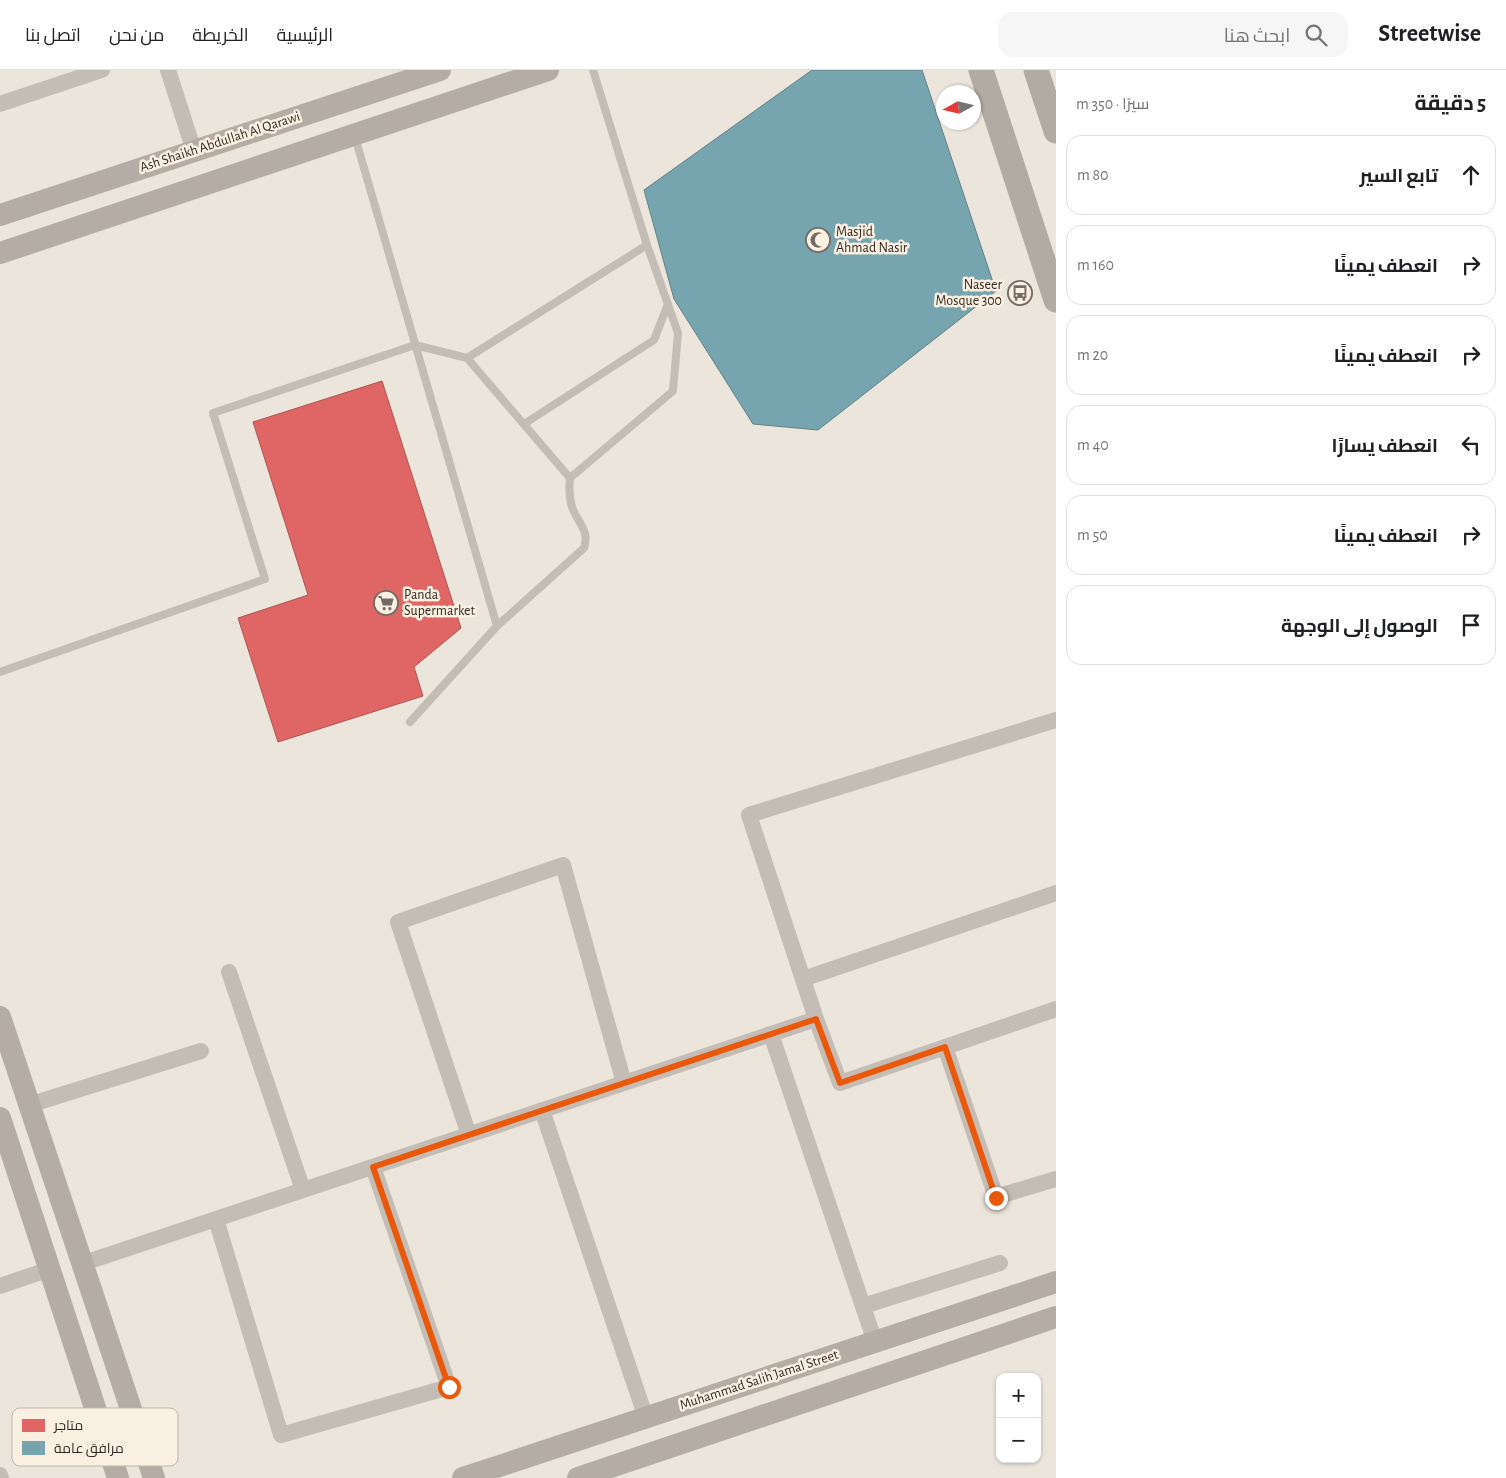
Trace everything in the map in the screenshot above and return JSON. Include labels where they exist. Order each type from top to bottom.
[{"type":"main road","points":[[982,70],[1056,300]]},
{"type":"main road","points":[[1036,70],[1056,131]]},
{"type":"street","points":[[0,104],[102,70]]},
{"type":"street","points":[[168,70],[194,151]]},
{"type":"street","name":"Ash Shaikh Abdullah Al Qarawi","points":[[0,215],[440,70]]},
{"type":"street","points":[[0,253],[548,70]]},
{"type":"street","points":[[1056,720],[749,816],[816,1019],[840,1083],[1056,1009]]},
{"type":"street","points":[[468,1135],[398,922],[563,865],[624,1083]]},
{"type":"street","points":[[803,979],[1056,893]]},
{"type":"street","points":[[229,972],[303,1190]]},
{"type":"street","points":[[0,1017],[130,1408]]},
{"type":"street","points":[[81,1264],[816,1019]]},
{"type":"street","points":[[771,1034],[875,1342]]},
{"type":"street","points":[[945,1047],[996,1198],[1056,1179]]},
{"type":"street","points":[[29,1105],[201,1051]]},
{"type":"street","points":[[542,1110],[646,1418]]},
{"type":"street","points":[[0,1118],[95,1408]]},
{"type":"street","points":[[216,1219],[281,1435],[449,1387],[373,1167]]},
{"type":"street","points":[[863,1306],[1000,1262]]},
{"type":"street","points":[[0,1286],[50,1268]]},
{"type":"street","name":"Muhammad Salih Jamal Street","points":[[463,1478],[1056,1282]]},
{"type":"street","points":[[578,1478],[1056,1318]]},
{"type":"street","points":[[114,1466],[118,1478]]},
{"type":"street","points":[[150,1466],[154,1478]]},
{"type":"lane","points":[[570,478],[672,391],[678,333],[647,245],[593,70]]},
{"type":"lane","points":[[355,135],[497,626]]},
{"type":"lane","points":[[467,358],[647,245]]},
{"type":"lane","points":[[524,424],[654,340],[668,304]]},
{"type":"lane","points":[[0,672],[265,580],[213,413],[416,345],[467,358],[570,478],[569,496],[572,509],[585,530],[587,540],[584,548],[497,626],[410,722]]},
{"type":"building: متاجر","points":[[382,381],[461,628],[414,667],[423,696],[278,742],[238,618],[308,595],[253,422]]},
{"type":"building: مرافق عامة","name":"Masjid Ahmad Nasir","points":[[812,70],[922,70],[936,112],[936,130],[942,130],[996,291],[818,430],[753,424],[674,299],[644,190]]},
{"type":"place","name":"Masjid Ahmad Nasir","points":[[818,240]]},
{"type":"place","name":"Naseer Mosque 300","points":[[1020,293]]},
{"type":"place","name":"Panda Supermarket","points":[[386,603]]},
{"type":"route","points":[[449,1387],[373,1167],[816,1019],[840,1083],[945,1047],[996,1198]]}]
